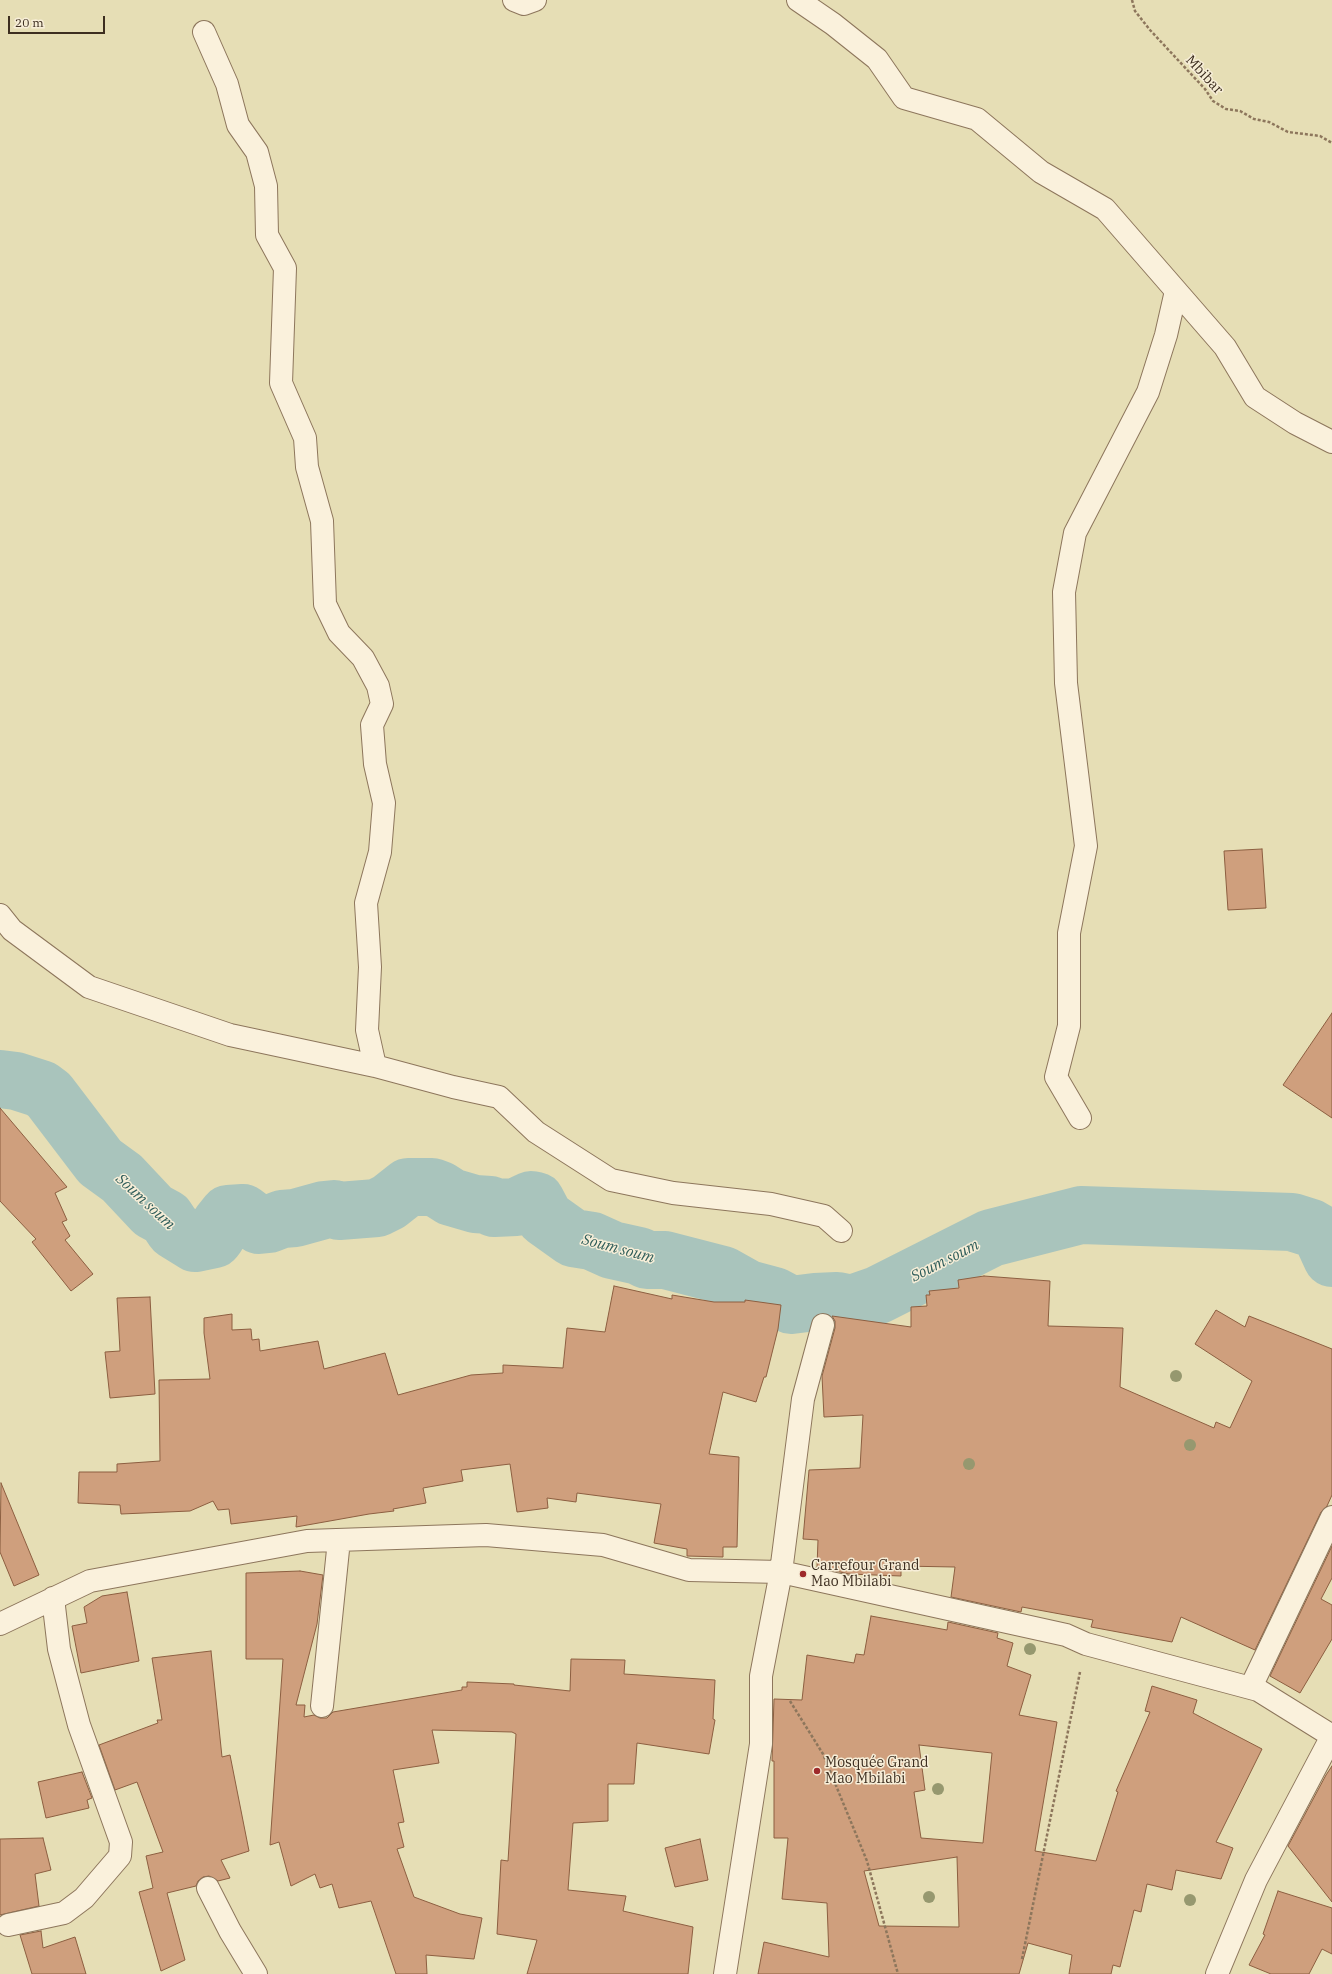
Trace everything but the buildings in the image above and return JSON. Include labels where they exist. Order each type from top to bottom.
[{"type":"street","points":[[514,0],[524,4],[535,0]]},
{"type":"street","points":[[798,0],[833,24],[877,59],[904,98],[977,120],[1041,172],[1105,209],[1225,347],[1255,397],[1295,423],[1332,442]]},
{"type":"street","points":[[204,32],[227,84],[238,125],[257,152],[266,186],[267,235],[285,268],[281,383],[305,438],[307,467],[322,521],[325,604],[339,633],[363,658],[378,686],[382,704],[372,725],[375,764],[384,803],[380,852],[366,903],[370,966],[367,1030],[375,1066]]},
{"type":"street","points":[[1080,1118],[1056,1077],[1069,1026],[1069,934],[1086,846],[1066,683],[1064,592],[1075,533],[1148,392],[1166,335],[1176,291]]},
{"type":"street","points":[[0,915],[12,930],[89,987],[230,1035],[375,1066],[453,1087],[499,1097],[536,1132],[611,1180],[673,1194],[771,1204],[824,1216],[841,1230]]},
{"type":"street","points":[[725,1974],[761,1744],[761,1676],[781,1572],[803,1399],[823,1326]]},
{"type":"street","points":[[1217,1974],[1256,1880],[1332,1736],[1251,1687],[1332,1518]]},
{"type":"street","points":[[0,1624],[90,1581],[307,1541],[486,1535],[603,1545],[689,1570],[781,1572],[1066,1635],[1086,1644],[1258,1690]]},
{"type":"street","points":[[322,1706],[339,1540]]},
{"type":"street","points":[[8,1925],[64,1913],[84,1898],[120,1856],[121,1842],[78,1725],[59,1649],[53,1598]]},
{"type":"street","points":[[208,1888],[230,1931],[256,1974]]},
{"type":"path","name":"Mbibar","points":[[1132,0],[1135,11],[1150,30],[1205,89],[1213,101],[1226,109],[1240,112],[1254,120],[1269,122],[1288,132],[1320,136],[1332,143]]},
{"type":"path","points":[[1022,1959],[1086,1644]]},
{"type":"path","points":[[761,1676],[786,1695],[824,1754],[867,1861],[898,1974]]},
{"type":"shaded area","points":[[0,0],[1332,0],[1332,1974],[0,1974]]},
{"type":"waterway","name":"Soum soum","points":[[0,1079],[16,1081],[41,1089],[49,1095],[100,1162],[122,1178],[153,1211],[166,1218],[174,1230],[195,1243],[214,1239],[217,1235],[220,1224],[228,1214],[243,1213],[259,1225],[269,1224],[282,1219],[295,1218],[324,1210],[334,1209],[339,1211],[377,1208],[389,1202],[408,1187],[432,1187],[451,1197],[475,1204],[490,1205],[494,1208],[516,1207],[531,1200],[536,1201],[545,1218],[573,1238],[592,1241],[612,1250],[639,1256],[647,1260],[665,1260],[723,1275],[748,1289],[774,1296],[791,1305],[837,1301],[852,1304],[878,1295],[991,1238],[1081,1215],[1292,1222],[1311,1228],[1321,1234],[1332,1258]]},
{"type":"place","name":"Carrefour Grand Mao Mbilabi","points":[[803,1574]]},
{"type":"place","name":"Mosquée Grand Mao Mbilabi","points":[[817,1771]]}]
